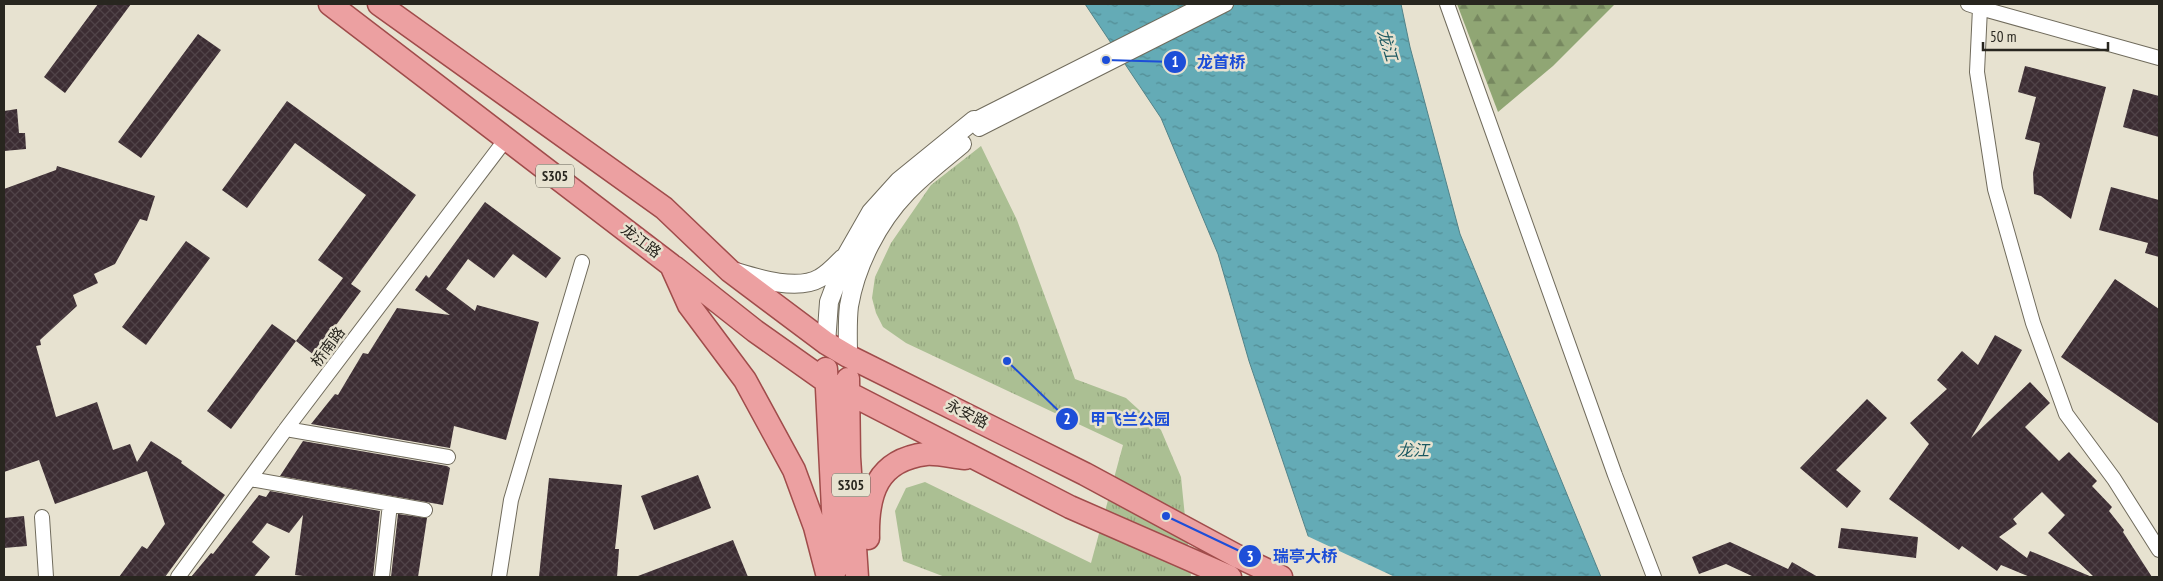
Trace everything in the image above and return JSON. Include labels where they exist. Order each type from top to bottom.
[{"type":"main road","name":"龙江路","points":[[330,4],[671,265],[689,305],[745,380],[786,455],[815,527],[828,577]]},
{"type":"main road","name":"S305","points":[[379,4],[664,208],[730,270]]},
{"type":"main road","points":[[671,265],[762,336],[827,382],[1070,506],[1230,577]]},
{"type":"main road","name":"永安路","points":[[730,270],[826,343],[848,356],[1085,474],[1235,555],[1281,577]]},
{"type":"main road","points":[[826,343],[836,577]]},
{"type":"main road","points":[[848,356],[848,392]]},
{"type":"main road","name":"S305","points":[[848,392],[848,457],[858,577]]},
{"type":"main road","points":[[858,577],[868,548],[867,512],[875,485],[888,468],[905,458],[928,454],[980,460]]},
{"type":"street","points":[[826,343],[829,302],[847,254],[871,212],[899,180],[976,125],[1204,4]]},
{"type":"street","points":[[848,356],[849,307],[855,282],[862,262],[884,221],[907,192],[976,125],[1226,4]]},
{"type":"street","points":[[1447,4],[1615,475],[1654,577]]},
{"type":"street","points":[[2159,58],[1974,6],[1977,72],[1995,189],[2033,323],[2066,414],[2114,479],[2159,550]]},
{"type":"street","name":"桥南路","points":[[178,577],[286,429],[506,139]]},
{"type":"street","points":[[730,270],[774,283],[798,283],[818,280],[847,254]]},
{"type":"street","points":[[499,577],[511,500],[582,262]]},
{"type":"street","points":[[286,429],[448,457]]},
{"type":"street","points":[[250,479],[426,510]]},
{"type":"street","points":[[382,577],[390,504]]},
{"type":"street","points":[[42,517],[46,577]]},
{"type":"green space","points":[[1457,4],[1615,4],[1553,66],[1498,112]]},
{"type":"green space","points":[[981,146],[1017,220],[1075,379],[1126,398],[1161,430],[1181,477],[1191,577],[945,577],[903,561],[895,511],[906,488],[925,482],[1091,563],[1123,445],[906,343],[883,327],[876,313],[872,298],[875,277],[891,243],[931,185]]},
{"type":"water","name":"龙江","points":[[1085,4],[1401,4],[1410,47],[1460,234],[1601,577],[1322,577],[1249,361],[1218,254],[1161,118]]},
{"type":"pier","points":[[1305,535],[1395,577],[1319,577]]},
{"type":"building","points":[[98,4],[131,4],[65,93],[44,77]]},
{"type":"building","points":[[198,34],[221,50],[141,158],[118,142]]},
{"type":"building","points":[[2025,66],[2106,87],[2071,219],[2041,196],[2034,194],[2033,173],[2040,143],[2025,139],[2036,97],[2018,92]]},
{"type":"building","points":[[2133,89],[2159,96],[2159,137],[2123,127]]},
{"type":"building","points":[[287,101],[416,195],[351,284],[361,291],[314,355],[296,341],[343,278],[318,260],[366,195],[295,143],[247,208],[222,190]]},
{"type":"building","points":[[17,109],[19,133],[25,133],[26,149],[4,151],[4,111]]},
{"type":"building","points":[[57,166],[155,196],[147,221],[140,219],[115,264],[94,274],[98,283],[73,295],[77,306],[40,340],[41,345],[36,346],[56,417],[97,402],[113,450],[130,444],[137,462],[151,441],[182,461],[181,463],[225,495],[165,577],[119,577],[142,546],[147,549],[165,524],[147,471],[55,504],[39,460],[4,472],[4,189],[56,170]]},
{"type":"building","points":[[2111,187],[2159,200],[2159,257],[2145,253],[2148,243],[2099,230]]},
{"type":"building","points":[[485,202],[561,258],[546,278],[513,254],[494,278],[468,259],[446,289],[475,311],[477,305],[539,322],[506,440],[454,426],[450,448],[311,424],[335,394],[338,395],[363,353],[368,354],[397,308],[450,315],[415,290],[426,275],[429,278]]},
{"type":"building","points":[[186,241],[210,258],[146,345],[122,327]]},
{"type":"building","points":[[2115,279],[2159,309],[2159,424],[2061,357]]},
{"type":"building","points":[[272,324],[296,341],[231,429],[207,411]]},
{"type":"building","points":[[1995,335],[2022,350],[1971,438],[2030,382],[2050,403],[2025,427],[2059,461],[2069,452],[2097,481],[2092,486],[2112,507],[2109,511],[2124,530],[2123,532],[2152,577],[2094,577],[2048,533],[2065,515],[2042,492],[2013,519],[2017,524],[1999,537],[2027,558],[2030,551],[2092,577],[2030,577],[2001,565],[1997,571],[1962,546],[1959,550],[1889,499],[1929,444],[1910,423],[1947,389],[1937,380],[1962,351],[1978,365]]},
{"type":"building","points":[[1867,399],[1887,418],[1836,470],[1861,491],[1847,508],[1800,468]]},
{"type":"building","points":[[303,441],[447,466],[450,468],[443,505],[280,476]]},
{"type":"building","points":[[698,475],[711,508],[654,530],[641,496]]},
{"type":"building","points":[[549,478],[622,485],[615,549],[619,549],[617,577],[539,577]]},
{"type":"building","points":[[270,491],[380,511],[373,577],[311,577],[295,575],[303,515],[289,533],[267,523],[252,542],[270,557],[254,577],[191,577],[211,553],[213,554],[259,495],[266,497]]},
{"type":"building","points":[[398,514],[427,518],[418,577],[391,577]]},
{"type":"building","points":[[24,516],[27,546],[4,548],[4,518]]},
{"type":"building","points":[[1841,528],[1918,537],[1916,558],[1838,548]]},
{"type":"building","points":[[733,540],[748,577],[638,577],[638,576]]},
{"type":"building","points":[[1730,542],[1788,569],[1792,562],[1818,577],[1754,577],[1726,564],[1699,574],[1692,557]]},
{"type":"place","name":"龙首桥","points":[[1106,60]]},
{"type":"place","name":"甲飞兰公园","points":[[1007,361]]},
{"type":"place","name":"瑞亭大桥","points":[[1166,516]]}]
